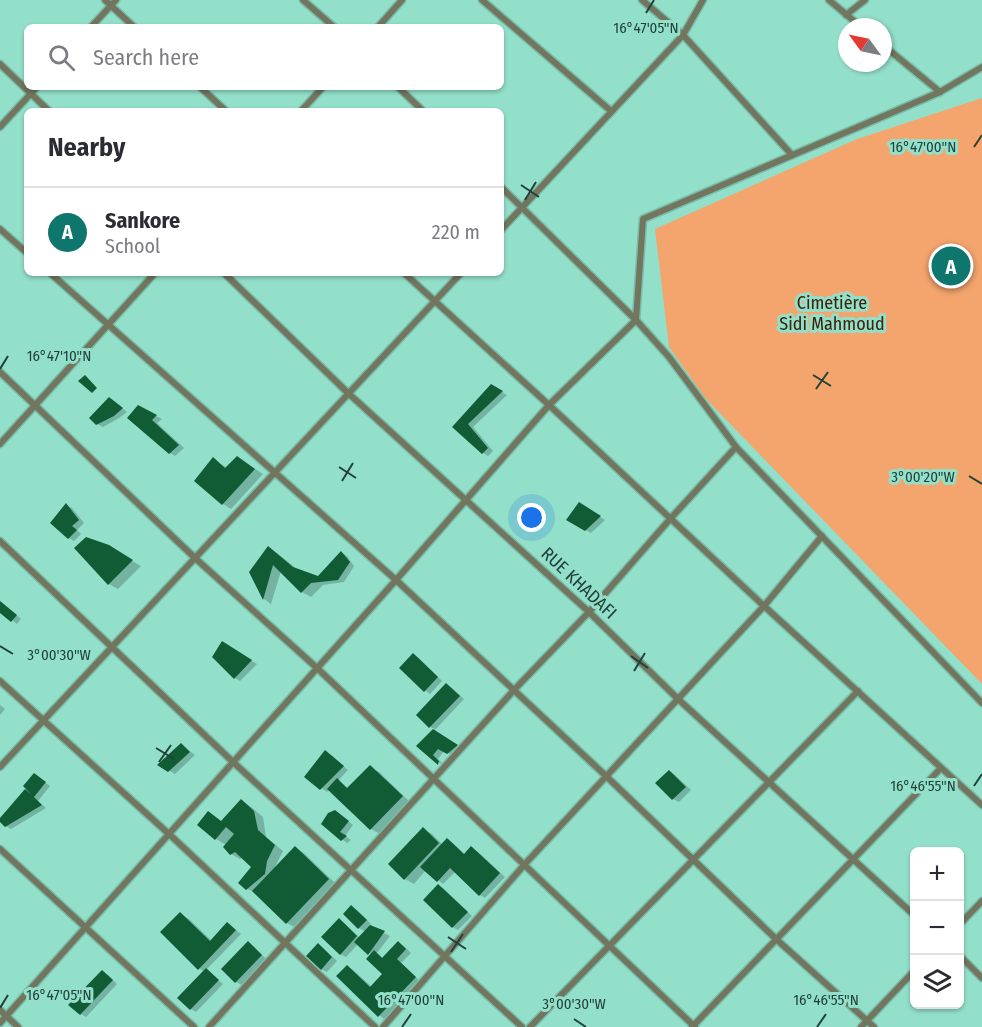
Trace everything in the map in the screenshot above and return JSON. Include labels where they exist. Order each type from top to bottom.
[{"type":"street","points":[[105,0],[113,3],[131,24]]},
{"type":"street","points":[[303,0],[331,24]]},
{"type":"street","points":[[381,24],[402,0]]},
{"type":"street","points":[[482,0],[611,111]]},
{"type":"street","points":[[642,0],[683,35],[792,155]]},
{"type":"street","points":[[504,227],[683,35],[703,0]]},
{"type":"street","points":[[828,0],[850,18]]},
{"type":"street","points":[[846,15],[865,0]]},
{"type":"street","points":[[94,24],[113,3]]},
{"type":"street","points":[[892,52],[940,92]]},
{"type":"street","points":[[0,64],[24,87]]},
{"type":"street","points":[[0,1023],[549,405],[636,321],[643,219],[940,92],[982,67]]},
{"type":"street","points":[[27,90],[46,108]]},
{"type":"street","points":[[0,128],[34,90]]},
{"type":"street","points":[[203,90],[223,108]]},
{"type":"street","points":[[304,108],[320,90]]},
{"type":"street","points":[[401,90],[420,108]]},
{"type":"street","points":[[504,190],[636,321],[669,357],[736,447],[982,703]]},
{"type":"street","points":[[0,229],[24,250]]},
{"type":"street","points":[[53,276],[396,579],[776,939],[874,1027]]},
{"type":"street","points":[[0,444],[152,276]]},
{"type":"street","name":"RUE KHADAFI","points":[[227,276],[348,393],[589,612],[678,699],[910,911]]},
{"type":"street","points":[[407,276],[982,805]]},
{"type":"street","points":[[0,767],[458,276]]},
{"type":"street","points":[[0,372],[195,558],[317,668],[525,864],[693,1026],[941,768]]},
{"type":"street","points":[[209,1027],[514,690],[589,612],[736,447]]},
{"type":"street","points":[[383,1027],[525,864],[765,606],[822,536]]},
{"type":"street","points":[[0,541],[233,762],[522,1027]]},
{"type":"street","points":[[0,681],[169,834],[375,1027]]},
{"type":"street","points":[[530,1027],[858,691]]},
{"type":"street","points":[[0,849],[194,1027]]},
{"type":"street","points":[[964,920],[982,901]]},
{"type":"street","points":[[964,960],[982,978]]},
{"type":"street","points":[[861,1027],[910,976]]},
{"type":"street","points":[[0,1010],[18,1027]]},
{"type":"green space","name":"Cimetière Sidi Mahmoud","points":[[982,98],[982,684],[706,399],[669,347],[655,229],[857,139]]},
{"type":"building","points":[[85,375],[97,388],[92,393],[78,381]]},
{"type":"building","points":[[491,384],[503,391],[468,424],[488,448],[482,454],[452,427]]},
{"type":"building","points":[[109,397],[123,408],[114,416],[96,425],[89,418]]},
{"type":"building","points":[[138,405],[157,415],[152,420],[179,445],[169,454],[127,418]]},
{"type":"building","points":[[237,456],[255,469],[222,505],[194,481],[213,457],[225,468]]},
{"type":"building","points":[[579,502],[601,516],[585,531],[566,520]]},
{"type":"building","points":[[66,503],[79,520],[72,526],[77,530],[68,539],[50,523]]},
{"type":"building","points":[[86,537],[109,545],[133,560],[108,585],[74,548]]},
{"type":"building","points":[[268,546],[293,567],[318,576],[341,551],[350,562],[338,580],[311,583],[301,593],[273,565],[263,600],[249,572]]},
{"type":"building","points":[[0,601],[17,615],[11,622],[0,613]]},
{"type":"building","points":[[222,641],[252,660],[234,679],[212,657]]},
{"type":"building","points":[[413,653],[438,677],[424,692],[399,668]]},
{"type":"building","points":[[446,683],[460,696],[429,728],[416,715]]},
{"type":"building","points":[[433,729],[458,745],[447,754],[438,749],[433,755],[439,761],[438,765],[416,746]]},
{"type":"building","points":[[181,743],[190,752],[168,772],[157,765]]},
{"type":"building","points":[[325,750],[344,766],[320,790],[304,777]]},
{"type":"building","points":[[370,765],[403,796],[370,830],[327,789],[337,778],[347,788]]},
{"type":"building","points":[[669,770],[686,787],[672,800],[655,783]]},
{"type":"building","points":[[34,773],[46,782],[34,797],[42,805],[5,827],[0,822],[0,818],[25,789],[32,795],[23,786]]},
{"type":"building","points":[[241,799],[254,811],[258,830],[275,845],[267,861],[265,874],[246,890],[238,883],[251,867],[235,852],[230,855],[223,847],[234,834],[226,827],[215,840],[197,825],[208,811],[221,821]]},
{"type":"building","points":[[335,810],[349,821],[340,832],[347,836],[341,841],[321,824],[328,813]]},
{"type":"building","points":[[423,827],[439,843],[404,880],[388,864]]},
{"type":"building","points":[[447,838],[464,854],[471,846],[500,873],[479,896],[450,868],[437,882],[420,867]]},
{"type":"building","points":[[295,846],[329,879],[286,924],[252,891]]},
{"type":"building","points":[[438,884],[468,912],[452,928],[423,900]]},
{"type":"building","points":[[351,905],[367,920],[358,929],[343,914]]},
{"type":"building","points":[[180,912],[210,941],[227,922],[236,930],[198,970],[160,932]]},
{"type":"building","points":[[339,918],[357,936],[340,955],[321,937]]},
{"type":"building","points":[[370,925],[385,931],[368,955],[354,942]]},
{"type":"building","points":[[248,941],[262,955],[235,983],[221,969]]},
{"type":"building","points":[[398,941],[406,949],[397,959],[416,977],[378,1017],[336,976],[347,965],[370,987],[382,974],[366,959],[374,950],[382,958]]},
{"type":"building","points":[[318,943],[332,957],[321,970],[306,956]]},
{"type":"building","points":[[206,968],[219,980],[190,1010],[177,998]]},
{"type":"building","points":[[102,970],[113,980],[80,1015],[68,1005]]},
{"type":"place","name":"Sankore","points":[[951,266]]}]
